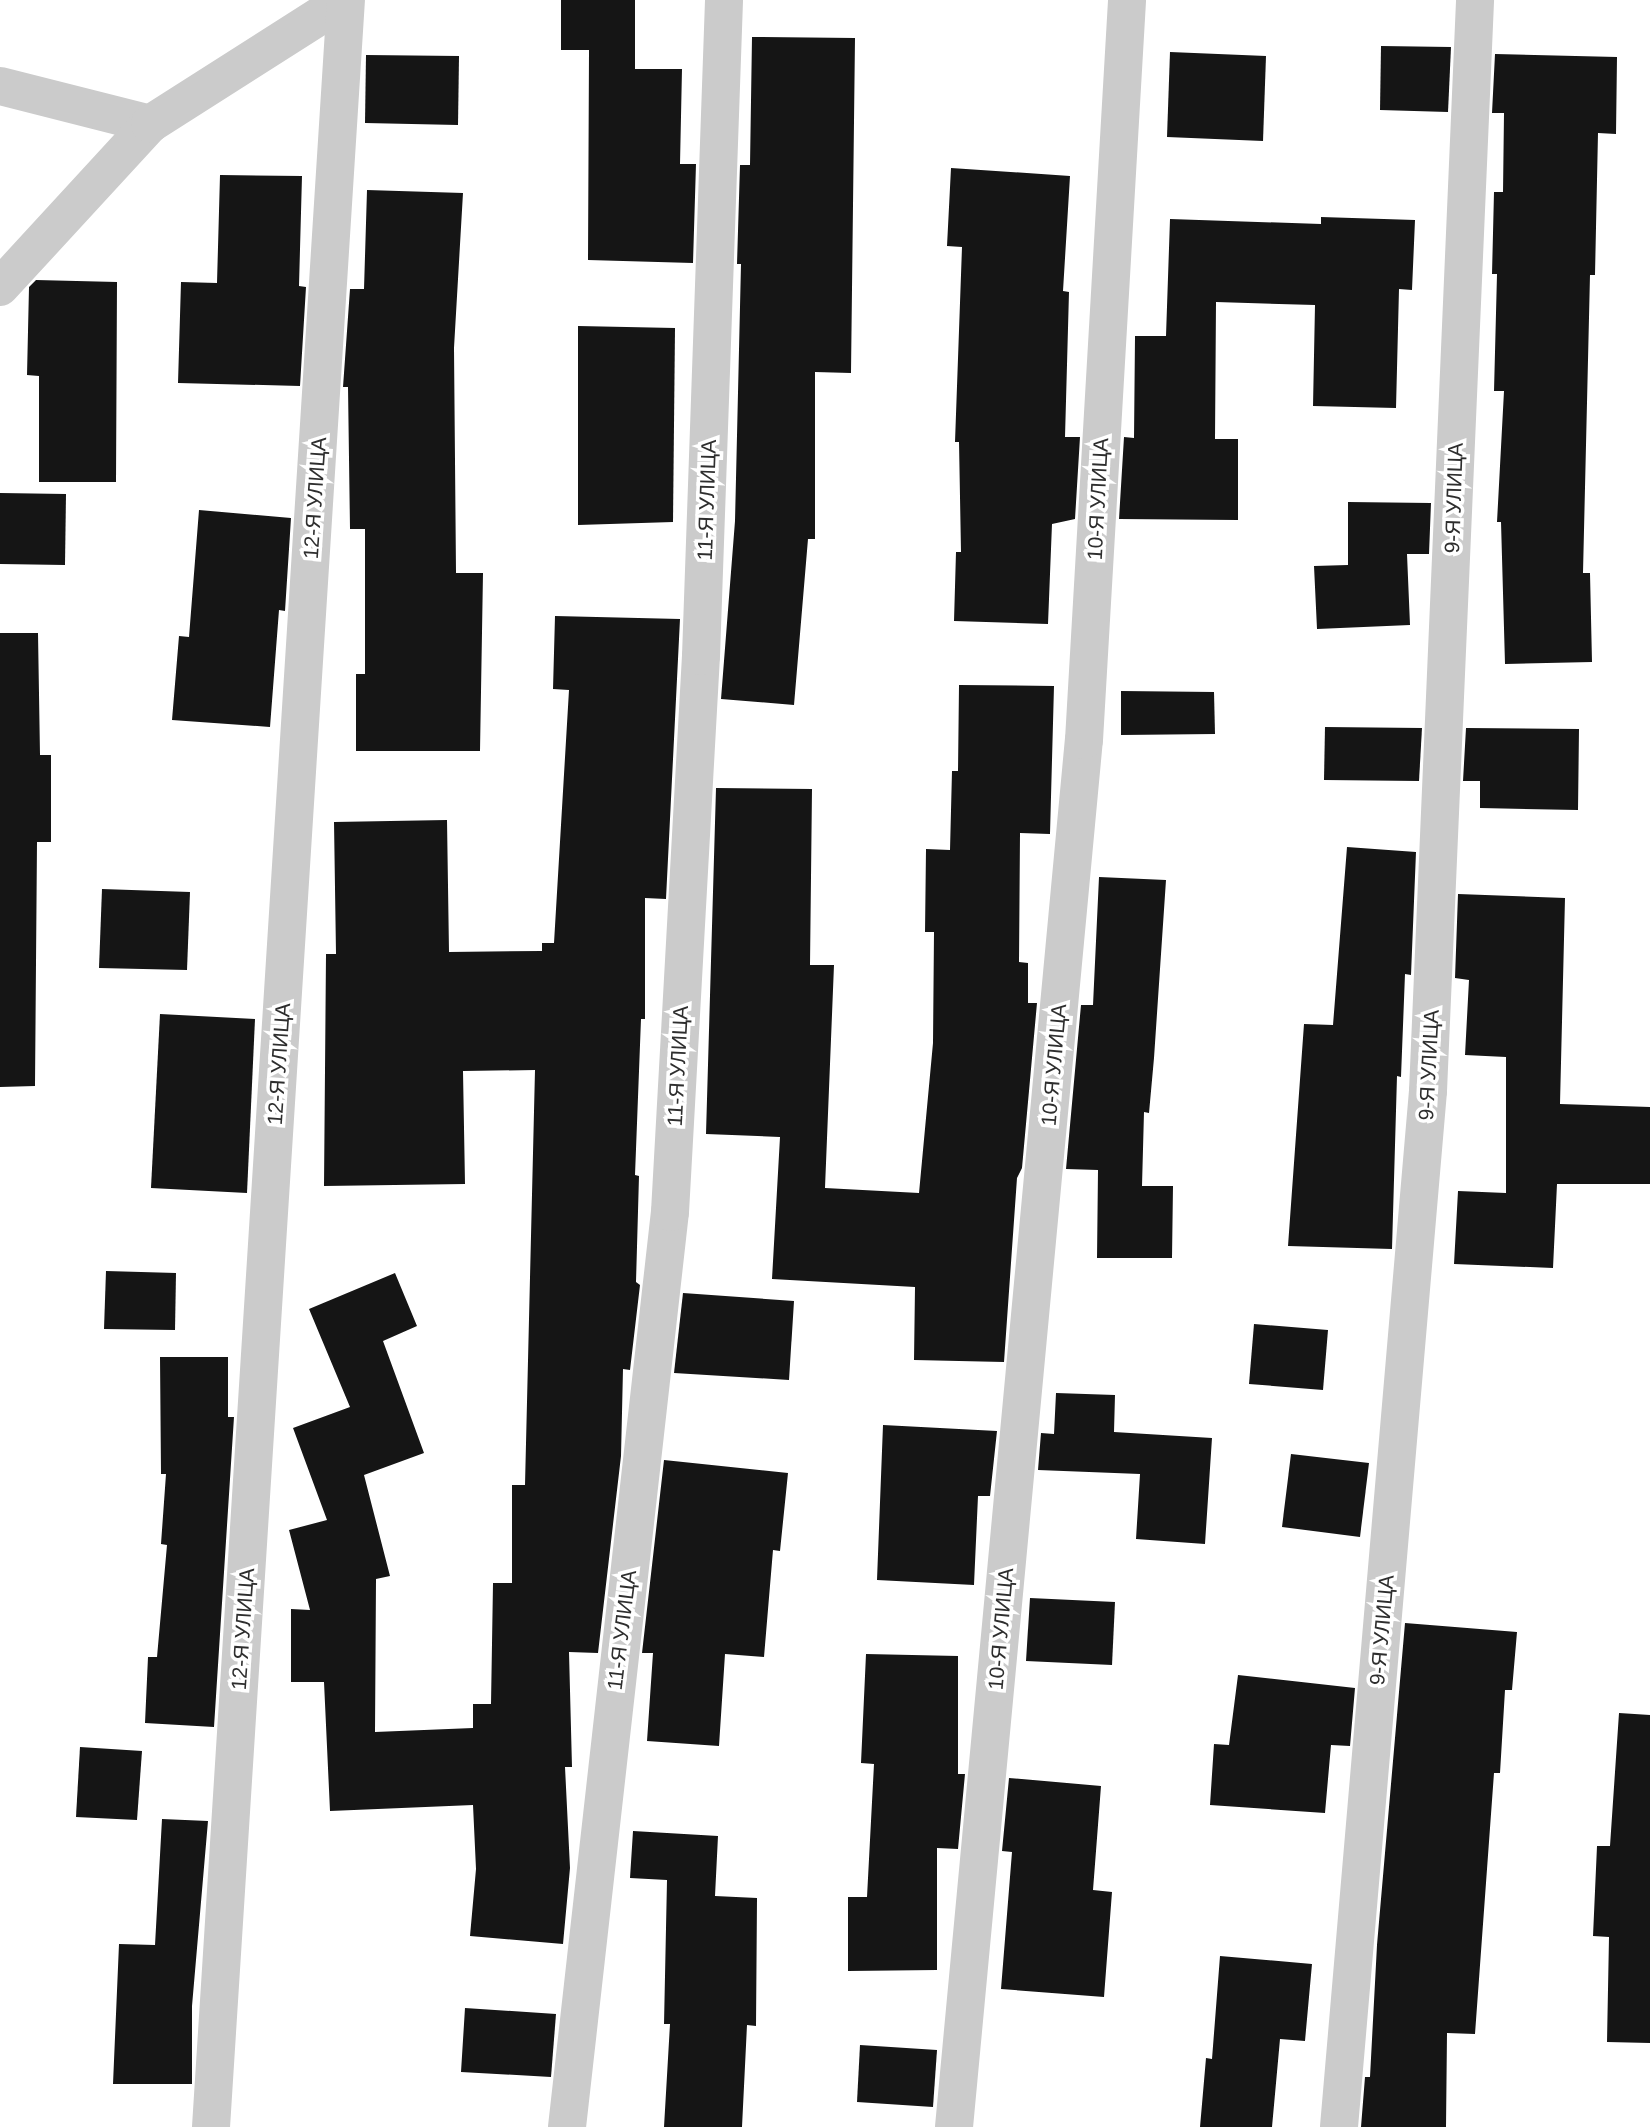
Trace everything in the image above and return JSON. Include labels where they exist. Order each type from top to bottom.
[{"type":"street","points":[[0,287],[150,124],[346,0]]},
{"type":"street","name":"12-Я УЛИЦА","points":[[211,2127],[346,0]]},
{"type":"street","name":"11-Я УЛИЦА","points":[[567,2127],[670,1212],[701,656],[724,0]]},
{"type":"street","name":"10-Я УЛИЦА","points":[[954,2127],[1084,740],[1127,0]]},
{"type":"street","name":"9-Я УЛИЦА","points":[[1339,2127],[1429,1091],[1475,0]]},
{"type":"street","points":[[0,86],[150,124]]},
{"type":"building","points":[[561,0],[635,0],[635,69],[682,69],[680,164],[696,164],[693,263],[588,260],[589,50],[561,50]]},
{"type":"building","points":[[752,37],[855,38],[851,373],[815,372],[815,539],[808,539],[794,705],[721,699],[735,521],[741,264],[737,264],[740,165],[750,165]]},
{"type":"building","points":[[1381,46],[1451,47],[1448,112],[1380,110]]},
{"type":"building","points":[[1170,52],[1266,56],[1263,141],[1167,137]]},
{"type":"building","points":[[1495,54],[1617,57],[1616,134],[1598,133],[1595,275],[1590,275],[1583,573],[1590,573],[1592,662],[1505,664],[1501,522],[1497,522],[1504,391],[1494,391],[1497,274],[1492,274],[1494,192],[1503,192],[1504,113],[1492,113]]},
{"type":"building","points":[[366,55],[459,56],[458,125],[365,123]]},
{"type":"building","points":[[951,168],[1070,176],[1063,291],[1069,292],[1065,437],[1080,437],[1075,519],[1052,524],[1048,624],[954,621],[956,552],[961,552],[959,442],[955,442],[962,247],[947,246]]},
{"type":"building","points":[[220,175],[302,176],[299,286],[306,287],[300,386],[178,383],[181,282],[217,283]]},
{"type":"building","points":[[367,190],[463,193],[454,348],[456,573],[483,573],[480,751],[356,751],[356,674],[365,674],[365,529],[350,529],[348,387],[343,387],[350,289],[364,289]]},
{"type":"building","points":[[1321,217],[1415,220],[1412,290],[1399,289],[1396,408],[1313,406],[1315,305],[1216,302],[1215,439],[1238,439],[1238,520],[1119,519],[1124,437],[1134,438],[1135,336],[1166,336],[1170,219],[1321,224]]},
{"type":"building","points":[[36,280],[117,282],[116,482],[39,482],[39,376],[27,375],[29,287]]},
{"type":"building","points":[[578,326],[675,328],[673,522],[578,525]]},
{"type":"building","points":[[0,493],[66,494],[65,565],[0,564]]},
{"type":"building","points":[[1348,502],[1431,503],[1429,554],[1407,554],[1410,625],[1317,629],[1314,566],[1348,565]]},
{"type":"building","points":[[199,510],[291,518],[285,611],[279,610],[270,727],[172,720],[179,636],[189,637]]},
{"type":"building","points":[[555,616],[680,619],[666,899],[645,898],[645,1019],[641,1019],[635,1175],[639,1176],[636,1282],[640,1285],[630,1370],[623,1369],[621,1456],[598,1653],[569,1652],[572,1767],[565,1767],[570,1868],[563,1944],[470,1936],[476,1869],[473,1805],[330,1811],[324,1682],[291,1682],[291,1609],[310,1610],[289,1530],[327,1520],[293,1428],[350,1407],[309,1309],[395,1273],[417,1326],[383,1341],[424,1453],[364,1475],[390,1576],[376,1579],[375,1732],[473,1728],[473,1704],[491,1704],[493,1583],[512,1583],[512,1485],[525,1485],[535,1070],[463,1071],[465,1184],[324,1186],[326,954],[336,954],[334,822],[447,820],[449,952],[542,951],[542,943],[554,943],[569,690],[553,689]]},
{"type":"building","points":[[0,633],[38,633],[40,755],[51,755],[51,842],[37,842],[35,1086],[0,1087]]},
{"type":"building","points":[[959,685],[1054,686],[1050,834],[1020,833],[1019,962],[1028,963],[1028,1003],[1037,1003],[1022,1168],[1017,1178],[1004,1362],[914,1360],[915,1287],[772,1279],[780,1137],[706,1134],[716,788],[812,789],[810,965],[834,965],[825,1188],[919,1193],[933,1043],[934,932],[925,932],[926,849],[950,850],[952,771],[958,771]]},
{"type":"building","points":[[1121,691],[1214,692],[1215,734],[1121,735]]},
{"type":"building","points":[[1325,727],[1422,728],[1419,781],[1324,780]]},
{"type":"building","points":[[1466,728],[1579,729],[1578,810],[1480,808],[1480,781],[1463,781]]},
{"type":"building","points":[[1347,847],[1416,852],[1411,975],[1405,974],[1401,1077],[1397,1076],[1392,1249],[1288,1246],[1304,1024],[1333,1025]]},
{"type":"building","points":[[1099,877],[1166,880],[1149,1113],[1144,1112],[1142,1186],[1173,1186],[1172,1258],[1097,1258],[1098,1170],[1066,1169],[1081,1005],[1093,1005]]},
{"type":"building","points":[[102,889],[190,892],[187,970],[99,968]]},
{"type":"building","points":[[1458,894],[1565,898],[1560,1104],[1650,1107],[1650,1184],[1557,1184],[1553,1268],[1454,1264],[1458,1191],[1506,1193],[1506,1057],[1465,1055],[1469,980],[1455,978]]},
{"type":"building","points":[[160,1014],[255,1019],[247,1193],[151,1188]]},
{"type":"building","points":[[106,1271],[176,1273],[175,1330],[104,1329]]},
{"type":"building","points":[[683,1293],[794,1301],[789,1380],[674,1373]]},
{"type":"building","points":[[1254,1324],[1328,1330],[1323,1390],[1249,1384]]},
{"type":"building","points":[[160,1357],[228,1357],[228,1417],[234,1417],[214,1727],[145,1723],[148,1657],[157,1657],[167,1545],[161,1544],[166,1474],[161,1474]]},
{"type":"building","points":[[1056,1393],[1115,1395],[1114,1432],[1212,1438],[1205,1544],[1136,1539],[1140,1474],[1038,1470],[1041,1433],[1054,1434]]},
{"type":"building","points":[[883,1425],[997,1431],[990,1496],[978,1496],[974,1585],[877,1580]]},
{"type":"building","points":[[1291,1454],[1369,1463],[1360,1537],[1282,1527]]},
{"type":"building","points":[[664,1460],[788,1473],[780,1551],[773,1550],[764,1657],[725,1654],[719,1746],[647,1741],[653,1653],[642,1653]]},
{"type":"building","points":[[1030,1598],[1115,1602],[1112,1665],[1026,1661]]},
{"type":"building","points":[[1405,1623],[1517,1632],[1512,1690],[1505,1690],[1500,1773],[1494,1773],[1475,2034],[1447,2033],[1446,2127],[1361,2127],[1365,2077],[1370,2077],[1377,1945]]},
{"type":"building","points":[[866,1654],[958,1656],[958,1774],[965,1774],[958,1849],[937,1848],[937,1970],[848,1971],[848,1897],[867,1897],[874,1764],[861,1763]]},
{"type":"building","points":[[1238,1675],[1355,1688],[1350,1746],[1331,1745],[1325,1813],[1210,1805],[1214,1744],[1229,1745]]},
{"type":"building","points":[[1619,1713],[1650,1715],[1650,2043],[1607,2042],[1609,1937],[1593,1936],[1597,1846],[1610,1846]]},
{"type":"building","points":[[80,1747],[142,1751],[137,1820],[76,1817]]},
{"type":"building","points":[[1009,1778],[1101,1786],[1093,1890],[1112,1892],[1104,1997],[1001,1989],[1012,1852],[1002,1851]]},
{"type":"building","points":[[162,1819],[208,1821],[192,2006],[192,2084],[113,2084],[119,1944],[155,1945]]},
{"type":"building","points":[[633,1831],[718,1836],[715,1896],[757,1898],[756,2026],[747,2025],[742,2127],[664,2127],[670,2024],[664,2024],[667,1880],[630,1878]]},
{"type":"building","points":[[1220,1956],[1312,1964],[1305,2041],[1280,2039],[1272,2127],[1200,2127],[1206,2058],[1212,2059]]},
{"type":"building","points":[[465,2008],[556,2014],[551,2077],[461,2072]]},
{"type":"building","points":[[860,2045],[937,2050],[933,2107],[857,2102]]}]
